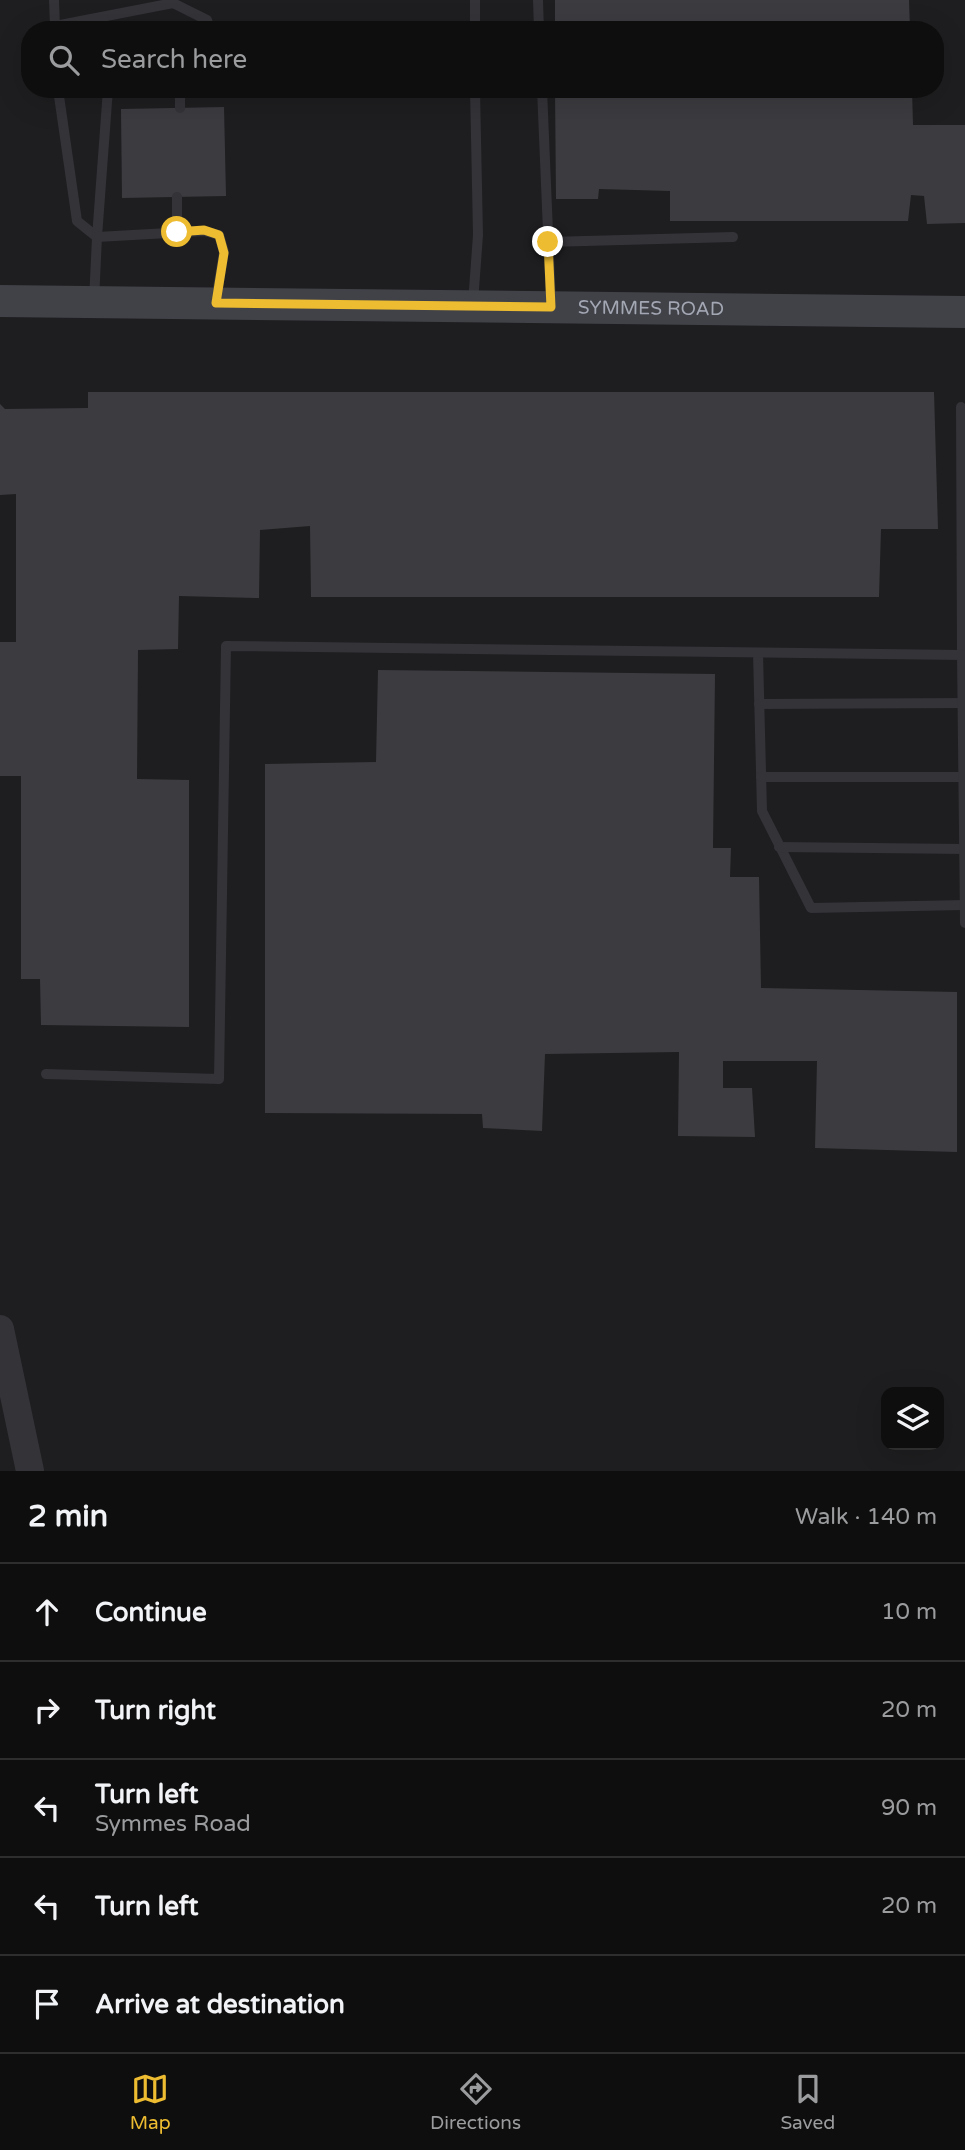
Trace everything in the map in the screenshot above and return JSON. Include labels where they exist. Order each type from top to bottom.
[{"type":"main road","name":"SYMMES ROAD","points":[[0,301],[965,312]]},
{"type":"street","points":[[0,1333],[30,1471]]},
{"type":"lane","points":[[54,0],[55,21]]},
{"type":"lane","points":[[475,0],[475,21]]},
{"type":"lane","points":[[538,0],[539,21]]},
{"type":"lane","points":[[88,21],[173,3],[207,21]]},
{"type":"lane","points":[[59,98],[77,221],[97,237],[204,230],[219,235],[224,253],[216,303]]},
{"type":"lane","points":[[94,302],[107,98]]},
{"type":"lane","points":[[180,98],[180,108]]},
{"type":"lane","points":[[473,306],[478,235],[475,98]]},
{"type":"lane","points":[[542,98],[551,307]]},
{"type":"lane","points":[[177,197],[177,232]]},
{"type":"lane","points":[[548,242],[733,237]]},
{"type":"lane","points":[[961,407],[965,923]]},
{"type":"lane","points":[[46,1074],[219,1079],[226,646],[963,655]]},
{"type":"lane","points":[[758,653],[762,811],[810,908],[965,905]]},
{"type":"lane","points":[[759,704],[964,703]]},
{"type":"lane","points":[[761,777],[964,777]]},
{"type":"lane","points":[[779,847],[965,849]]},
{"type":"shaded area","points":[[0,0],[965,0],[965,1471],[0,1471]]},
{"type":"building","points":[[555,0],[909,0],[910,21],[555,21]]},
{"type":"building","points":[[555,98],[912,98],[913,125],[965,125],[965,223],[927,224],[924,196],[911,195],[908,221],[670,221],[670,191],[599,189],[598,199],[556,199]]},
{"type":"building","points":[[224,107],[226,196],[122,198],[121,109]]},
{"type":"building","points":[[88,392],[934,392],[938,529],[881,529],[879,597],[311,597],[310,526],[260,530],[259,598],[179,596],[178,649],[138,650],[137,779],[189,780],[189,1027],[41,1025],[40,979],[21,979],[21,776],[0,776],[0,642],[16,642],[16,494],[0,495],[0,404],[5,409],[88,408]]},
{"type":"building","points":[[378,670],[715,674],[713,848],[731,848],[730,877],[759,877],[761,988],[957,992],[957,1152],[815,1148],[817,1061],[723,1061],[723,1088],[752,1088],[755,1137],[678,1136],[679,1052],[545,1054],[542,1131],[483,1128],[482,1114],[265,1113],[265,764],[376,762]]},
{"type":"route","points":[[177,232],[204,230],[219,235],[224,253],[216,303],[551,307],[548,242]]}]
